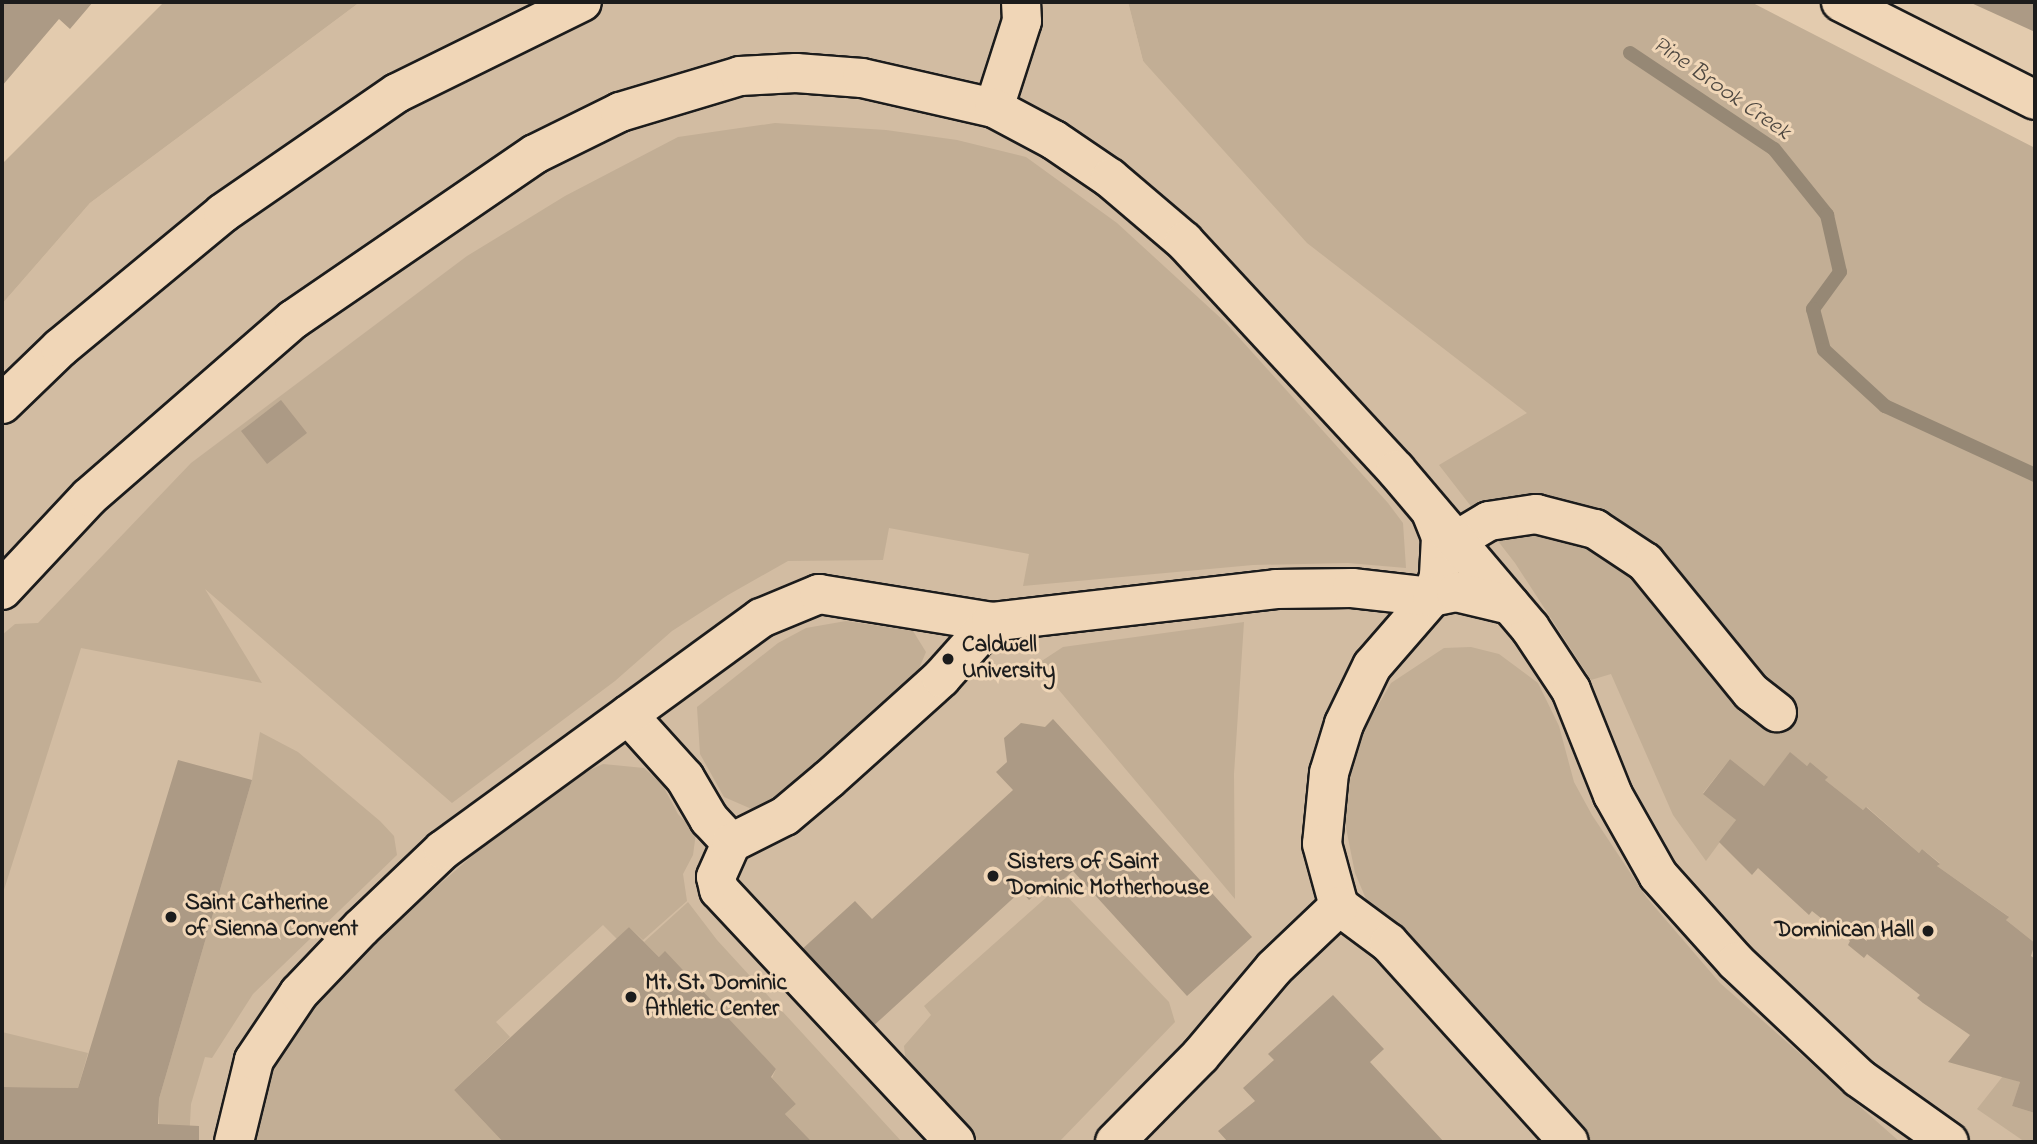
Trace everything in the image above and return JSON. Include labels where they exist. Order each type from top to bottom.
[{"type":"lane","points":[[2,404],[60,348],[223,213],[397,93],[582,2]]},
{"type":"lane","points":[[994,108],[1022,21],[1021,2]]},
{"type":"lane","points":[[1841,2],[2035,100]]},
{"type":"lane","points":[[2,590],[89,497],[294,318],[535,154],[620,112],[740,76],[796,73],[862,78],[994,108],[1054,140],[1110,178],[1184,242],[1430,508],[1510,605],[1571,690],[1613,795],[1658,875],[1736,962],[1858,1078],[1949,1142]]},
{"type":"lane","points":[[1430,508],[1441,537],[1439,576],[1432,597],[1373,666],[1344,724],[1333,761],[1322,844],[1339,906],[1388,943],[1569,1142]]},
{"type":"lane","points":[[1457,540],[1489,521],[1536,514],[1595,529],[1645,562],[1751,692],[1777,712]]},
{"type":"lane","points":[[234,1142],[254,1060],[299,993],[443,850],[761,618],[819,594],[991,622],[1276,589],[1352,588],[1432,597],[1456,592],[1510,605]]},
{"type":"lane","points":[[955,1142],[719,890],[716,877],[731,843],[785,816],[830,779],[958,661],[991,622]]},
{"type":"lane","points":[[628,715],[685,778],[709,819],[731,843]]},
{"type":"lane","points":[[1115,1142],[1200,1056],[1274,968],[1339,906]]},
{"type":"shaded area","points":[[164,2],[360,2],[90,203],[2,304],[2,164]]},
{"type":"shaded area","name":"Caldwell University","points":[[360,2],[1128,2],[1143,61],[2035,788],[2035,1142],[2,1142],[2,304],[90,203]]},
{"type":"shaded area","points":[[1128,2],[1751,2],[2035,148],[2035,943],[2006,920],[2008,916],[1937,866],[1940,863],[1922,849],[1919,853],[1867,807],[1863,810],[1825,780],[1827,776],[1810,762],[1807,766],[1790,753],[1764,786],[1730,759],[1703,793],[1736,820],[1706,861],[1673,815],[1611,674],[1591,680],[1515,563],[1439,465],[1527,413],[1307,243],[1143,61]]},
{"type":"shaded area","points":[[775,123],[886,130],[957,140],[1026,157],[1117,223],[1225,322],[1403,523],[1406,568],[1348,563],[1253,565],[1023,586],[1029,554],[889,528],[883,560],[788,561],[728,595],[672,631],[615,681],[452,803],[205,589],[262,683],[81,648],[2,896],[2,635],[15,624],[38,623],[191,463],[467,256],[565,196],[678,137]]},
{"type":"shaded area","points":[[846,621],[913,631],[926,652],[916,676],[775,807],[754,810],[724,797],[700,754],[697,707],[778,643],[806,628]]},
{"type":"shaded area","points":[[1244,622],[1234,774],[1235,899],[1037,664],[1063,647]]},
{"type":"shaded area","points":[[1471,647],[1499,654],[1538,683],[1559,726],[1574,782],[1592,815],[1647,898],[1720,983],[1900,1142],[1591,1142],[1366,899],[1355,873],[1346,828],[1346,784],[1355,745],[1391,683],[1444,648]]},
{"type":"shaded area","points":[[260,732],[298,752],[380,821],[394,836],[397,855],[253,994],[212,1058],[205,1057],[191,1104],[189,1142],[159,1142],[159,1099],[252,780]]},
{"type":"shaded area","points":[[603,764],[644,768],[662,784],[678,814],[696,833],[693,855],[683,874],[687,901],[643,940],[629,927],[617,939],[603,925],[496,1022],[510,1037],[454,1090],[503,1142],[255,1142],[265,1082],[318,997],[394,924],[517,817],[562,783]]},
{"type":"shaded area","points":[[1058,887],[1169,1002],[1175,1022],[1059,1142],[972,1142],[906,1063],[904,1046],[931,1015],[924,1006]]},
{"type":"shaded area","points":[[688,902],[717,940],[902,1142],[812,1142],[785,1114],[796,1104],[772,1078],[776,1069],[644,942]]},
{"type":"shaded area","points":[[2,1032],[88,1053],[78,1088],[2,1087]]},
{"type":"shaded area","points":[[2003,1076],[2020,1082],[2012,1106],[2035,1113],[2035,1142],[2025,1142],[1977,1109]]},
{"type":"building","points":[[2,2],[93,2],[70,29],[59,19],[2,86]]},
{"type":"building","points":[[1969,2],[2035,2],[2035,32]]},
{"type":"building","points":[[281,400],[307,433],[267,464],[241,431]]},
{"type":"building","name":"Sisters of Saint Dominic Motherhouse","points":[[1053,719],[1252,937],[1187,996],[1073,871],[1049,892],[1044,887],[1029,900],[1021,891],[870,1029],[799,952],[855,901],[872,919],[1013,790],[996,772],[1007,762],[1004,738],[1021,723],[1045,727]]},
{"type":"building","name":"Dominican Hall","points":[[1790,752],[1807,766],[1810,762],[1828,777],[1825,780],[1863,810],[1866,807],[1919,853],[1922,849],[1940,864],[1937,866],[2009,917],[2006,920],[2035,943],[2031,956],[2035,959],[2035,1113],[2012,1106],[2020,1082],[1948,1062],[1970,1035],[1923,1003],[1917,998],[1920,995],[1867,954],[1864,958],[1848,945],[1850,941],[1812,911],[1809,915],[1758,868],[1752,875],[1719,842],[1736,820],[1703,794],[1730,759],[1764,786]]},
{"type":"building","name":"Saint Catherine of Sienna Convent","points":[[178,760],[252,780],[159,1099],[158,1124],[199,1126],[199,1142],[2,1142],[2,1087],[78,1088]]},
{"type":"building","name":"Mt. St. Dominic Athletic Center","points":[[629,927],[659,957],[665,951],[776,1069],[771,1077],[796,1104],[785,1114],[812,1142],[503,1142],[454,1090]]},
{"type":"building","points":[[1333,995],[1384,1049],[1370,1062],[1444,1142],[1228,1142],[1218,1131],[1255,1101],[1243,1088],[1274,1060],[1268,1054]]},
{"type":"waterway","name":"Pine Brook Creek","points":[[1630,53],[1774,149],[1827,215],[1840,272],[1813,309],[1824,350],[1885,406],[2035,475]]},
{"type":"place","name":"Caldwell University","points":[[948,659]]},
{"type":"place","name":"Sisters of Saint Dominic Motherhouse","points":[[993,876]]},
{"type":"place","name":"Saint Catherine of Sienna Convent","points":[[171,917]]},
{"type":"place","name":"Dominican Hall","points":[[1928,931]]},
{"type":"place","name":"Mt. St. Dominic Athletic Center","points":[[631,997]]}]
